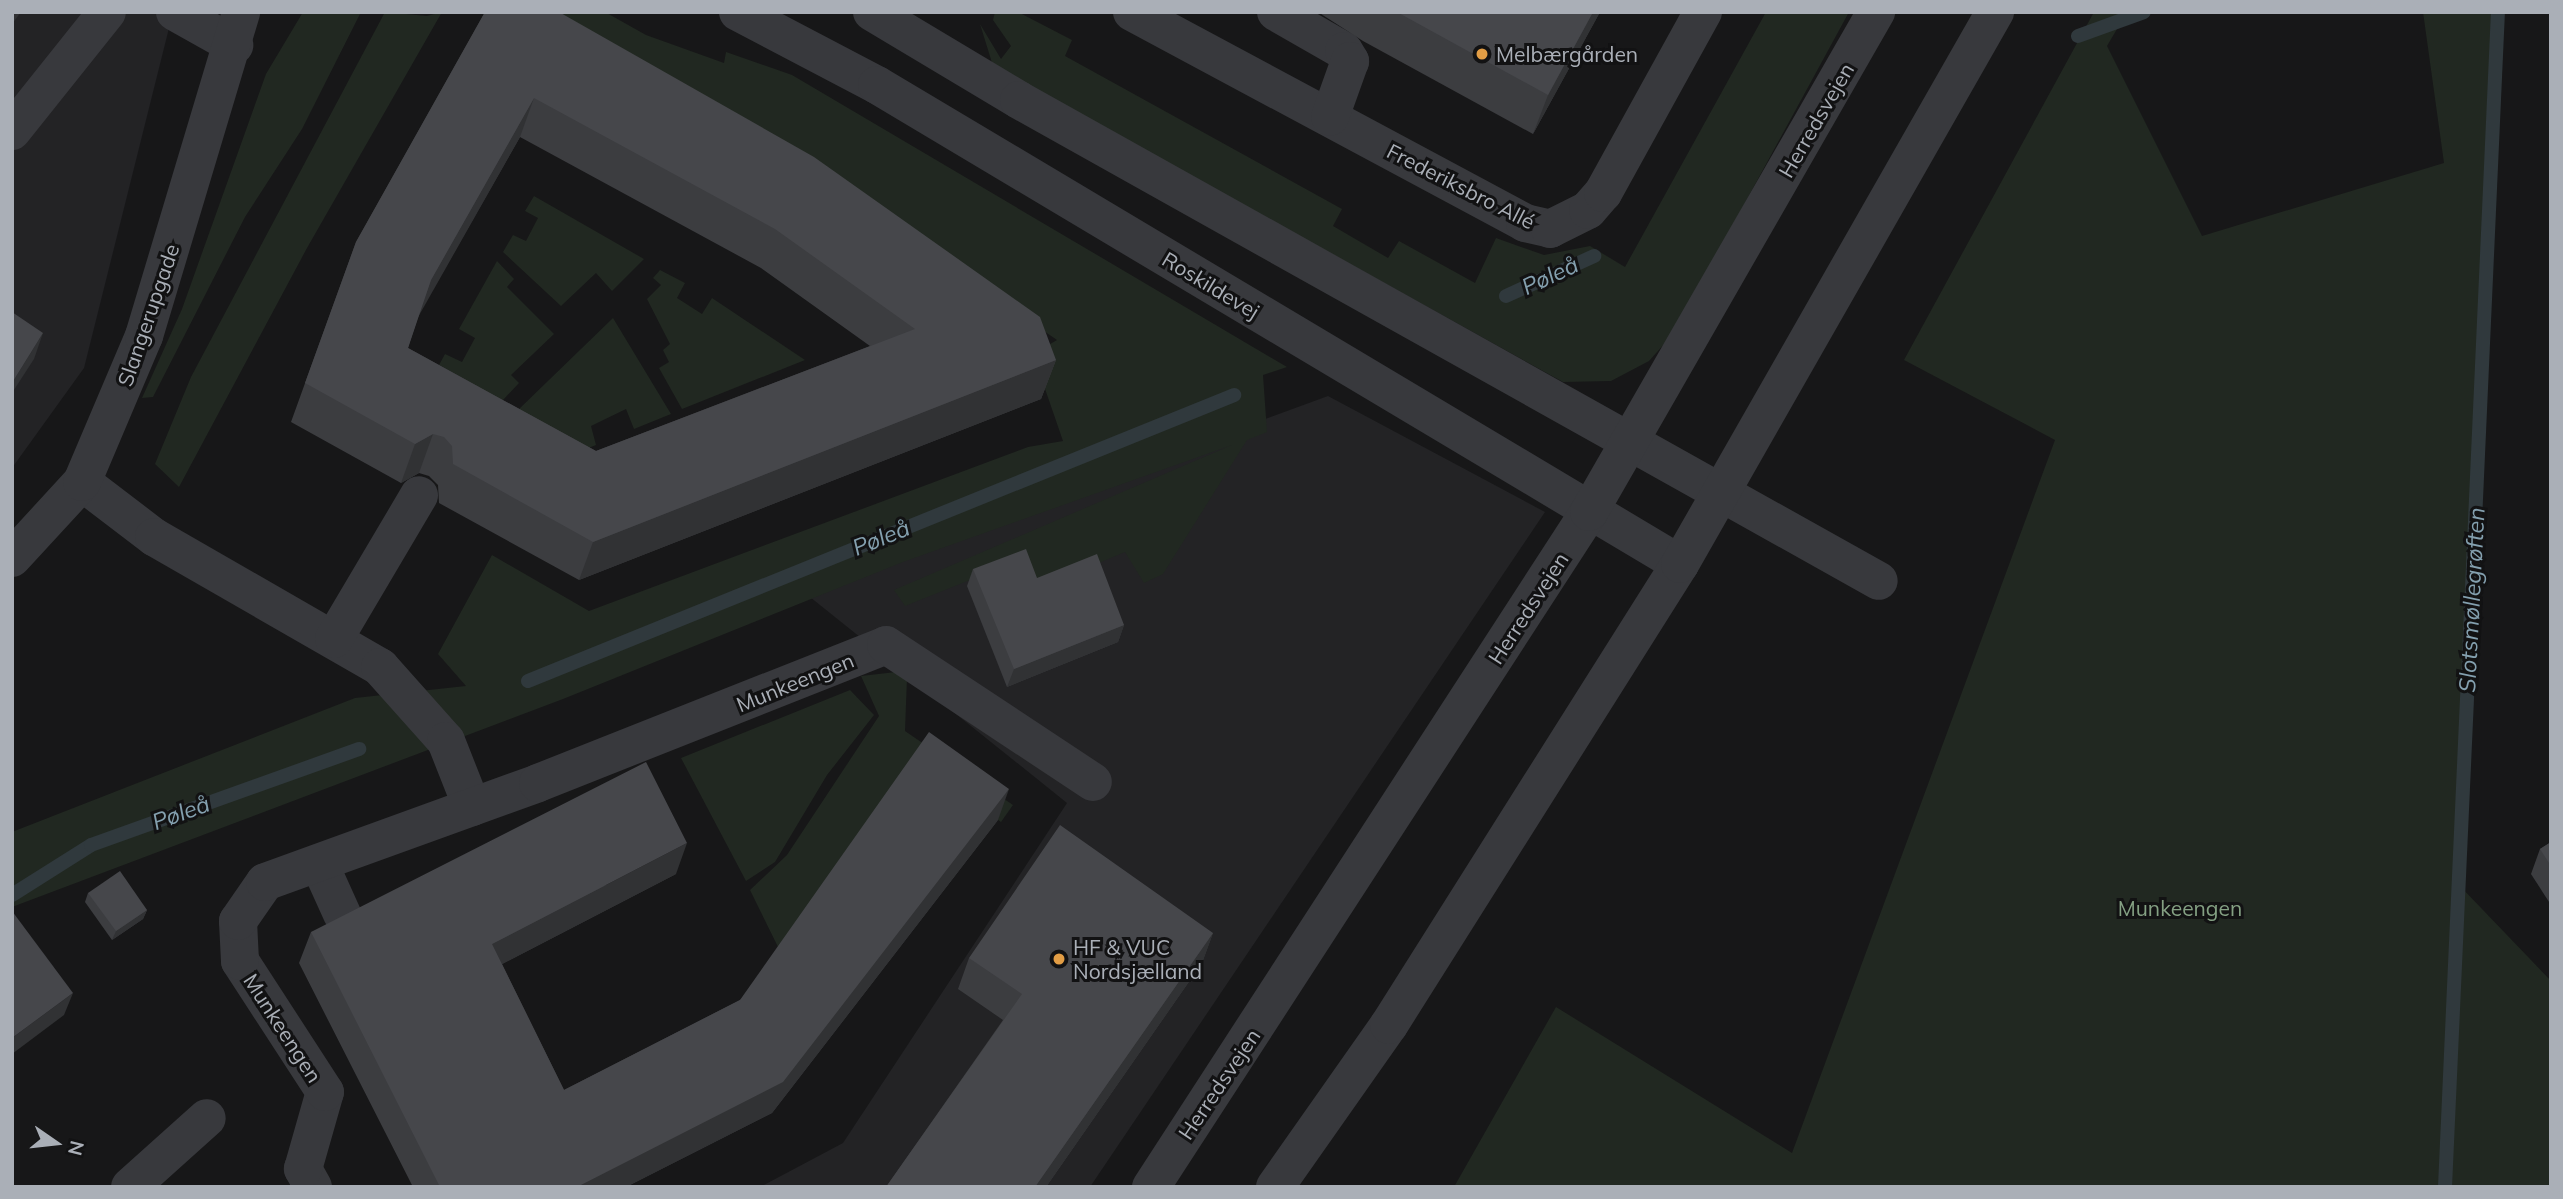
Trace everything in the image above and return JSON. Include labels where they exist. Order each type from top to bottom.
[{"type":"street","points":[[12,131],[107,12]]},
{"type":"street","points":[[175,12],[237,29]]},
{"type":"street","name":"Slangerupgade","points":[[12,558],[82,482],[144,336],[237,29],[263,12]]},
{"type":"street","name":"Roskildevej","points":[[738,12],[877,85],[1680,564]]},
{"type":"street","points":[[872,12],[911,21],[1019,100],[1880,581]]},
{"type":"street","name":"Frederiksbro Allé","points":[[1132,12],[1525,223],[1550,229],[1578,216],[1603,193],[1703,12]]},
{"type":"street","points":[[1276,12],[1345,51],[1350,61],[1330,117]]},
{"type":"street","name":"Herredsvejen","points":[[1152,1187],[1589,512],[1876,12]]},
{"type":"street","points":[[1275,1187],[1389,1025],[1680,564],[1995,12]]},
{"type":"street","points":[[877,85],[911,21]]},
{"type":"street","points":[[82,482],[154,537],[334,639],[391,678],[446,741],[472,807]]},
{"type":"street","points":[[334,639],[419,495]]},
{"type":"street","name":"Munkeengen","points":[[313,1187],[303,1169],[325,1092],[240,961],[238,921],[265,882],[472,807],[886,645],[1093,782]]},
{"type":"street","points":[[319,863],[342,914]]},
{"type":"street","points":[[130,1187],[208,1118]]},
{"type":"shaded area","points":[[12,12],[173,12],[84,368],[12,468]]},
{"type":"shaded area","points":[[1328,396],[1545,512],[1090,1187],[760,1187],[843,1143],[1067,803],[800,589]]},
{"type":"green space","points":[[303,12],[361,12],[302,129],[245,217],[153,397],[142,398],[182,309],[266,74]]},
{"type":"green space","points":[[385,12],[427,16],[442,12],[307,248],[179,487],[155,464],[191,377]]},
{"type":"green space","points":[[538,12],[605,12],[646,35],[724,63],[726,52],[792,75],[1287,367],[1263,375],[1267,432],[1247,440],[1163,574],[1144,583],[1125,552],[1034,590],[1020,560],[905,606],[894,590],[1232,445],[903,562],[563,699],[12,907],[12,832],[355,698],[466,686],[438,654],[492,555],[589,611],[1028,447],[1063,441],[1033,354],[1057,340],[830,183]]},
{"type":"green space","points":[[995,12],[1018,12],[1072,40],[1065,56],[1342,209],[1333,226],[1388,258],[1399,241],[1475,283],[1496,238],[1544,255],[1590,246],[1625,267],[1766,12],[1849,12],[1674,333],[1649,361],[1611,381],[1563,382],[993,66],[980,24],[1001,59],[1011,46],[993,20]]},
{"type":"green space","name":"Munkeengen","points":[[2094,12],[2127,12],[2107,46],[2202,236],[2444,163],[2423,12],[2498,12],[2459,885],[2551,981],[2551,1187],[1454,1187],[1556,1007],[1792,1153],[2055,440],[1904,360]]},
{"type":"green space","points":[[534,196],[644,259],[612,291],[596,273],[561,306],[503,252],[513,235],[526,241],[538,218],[525,211]]},
{"type":"green space","points":[[497,261],[514,279],[507,287],[554,334],[511,375],[519,383],[502,401],[439,365],[445,354],[462,362],[475,338],[459,329]]},
{"type":"green space","points":[[660,270],[685,283],[677,298],[702,314],[712,298],[805,360],[682,409],[659,368],[669,362],[663,350],[670,344],[647,299],[661,285],[653,278]]},
{"type":"green space","points":[[613,318],[671,414],[634,429],[626,409],[591,426],[596,445],[586,449],[518,410]]},
{"type":"green space","points":[[896,672],[907,678],[905,731],[1013,805],[1001,822],[918,763],[782,955],[750,890],[787,855],[879,716],[861,676]]},
{"type":"green space","points":[[850,690],[874,715],[827,775],[775,862],[746,881],[681,758]]},
{"type":"building","points":[[485,12],[559,12],[814,157],[1040,317],[1056,360],[593,542],[453,464],[452,446],[444,437],[433,434],[415,444],[305,383],[356,242]],"holes":[[[534,98],[775,229],[915,329],[596,451],[408,348],[431,280]]]},
{"type":"building","points":[[1397,12],[1593,12],[1548,95]]},
{"type":"building","points":[[12,312],[43,333],[12,383]]},
{"type":"building","points":[[1026,549],[1037,578],[1097,554],[1124,625],[1014,669],[973,569]]},
{"type":"building","points":[[929,732],[1009,789],[783,1082],[577,1187],[440,1187],[311,932],[646,762],[687,843],[492,944],[564,1090],[740,1000]]},
{"type":"building","points":[[1060,825],[1213,933],[1035,1187],[886,1187],[1022,994],[969,958]]},
{"type":"building","points":[[2551,842],[2551,866],[2540,849]]},
{"type":"building","points":[[120,871],[147,910],[116,931],[88,893]]},
{"type":"building","points":[[12,911],[73,993],[12,1038]]},
{"type":"waterway","name":"Pøleå","points":[[2078,36],[2144,12]]},
{"type":"waterway","name":"Slotsmøllegrøften","points":[[2445,1187],[2498,12]]},
{"type":"waterway","name":"Pøleå","points":[[1506,296],[1594,256]]},
{"type":"waterway","name":"Pøleå","points":[[528,681],[1234,395]]},
{"type":"waterway","name":"Pøleå","points":[[12,895],[91,845],[359,749]]},
{"type":"place","name":"Melbærgården","points":[[1482,54]]},
{"type":"place","name":"HF & VUC Nordsjælland","points":[[1059,959]]}]
